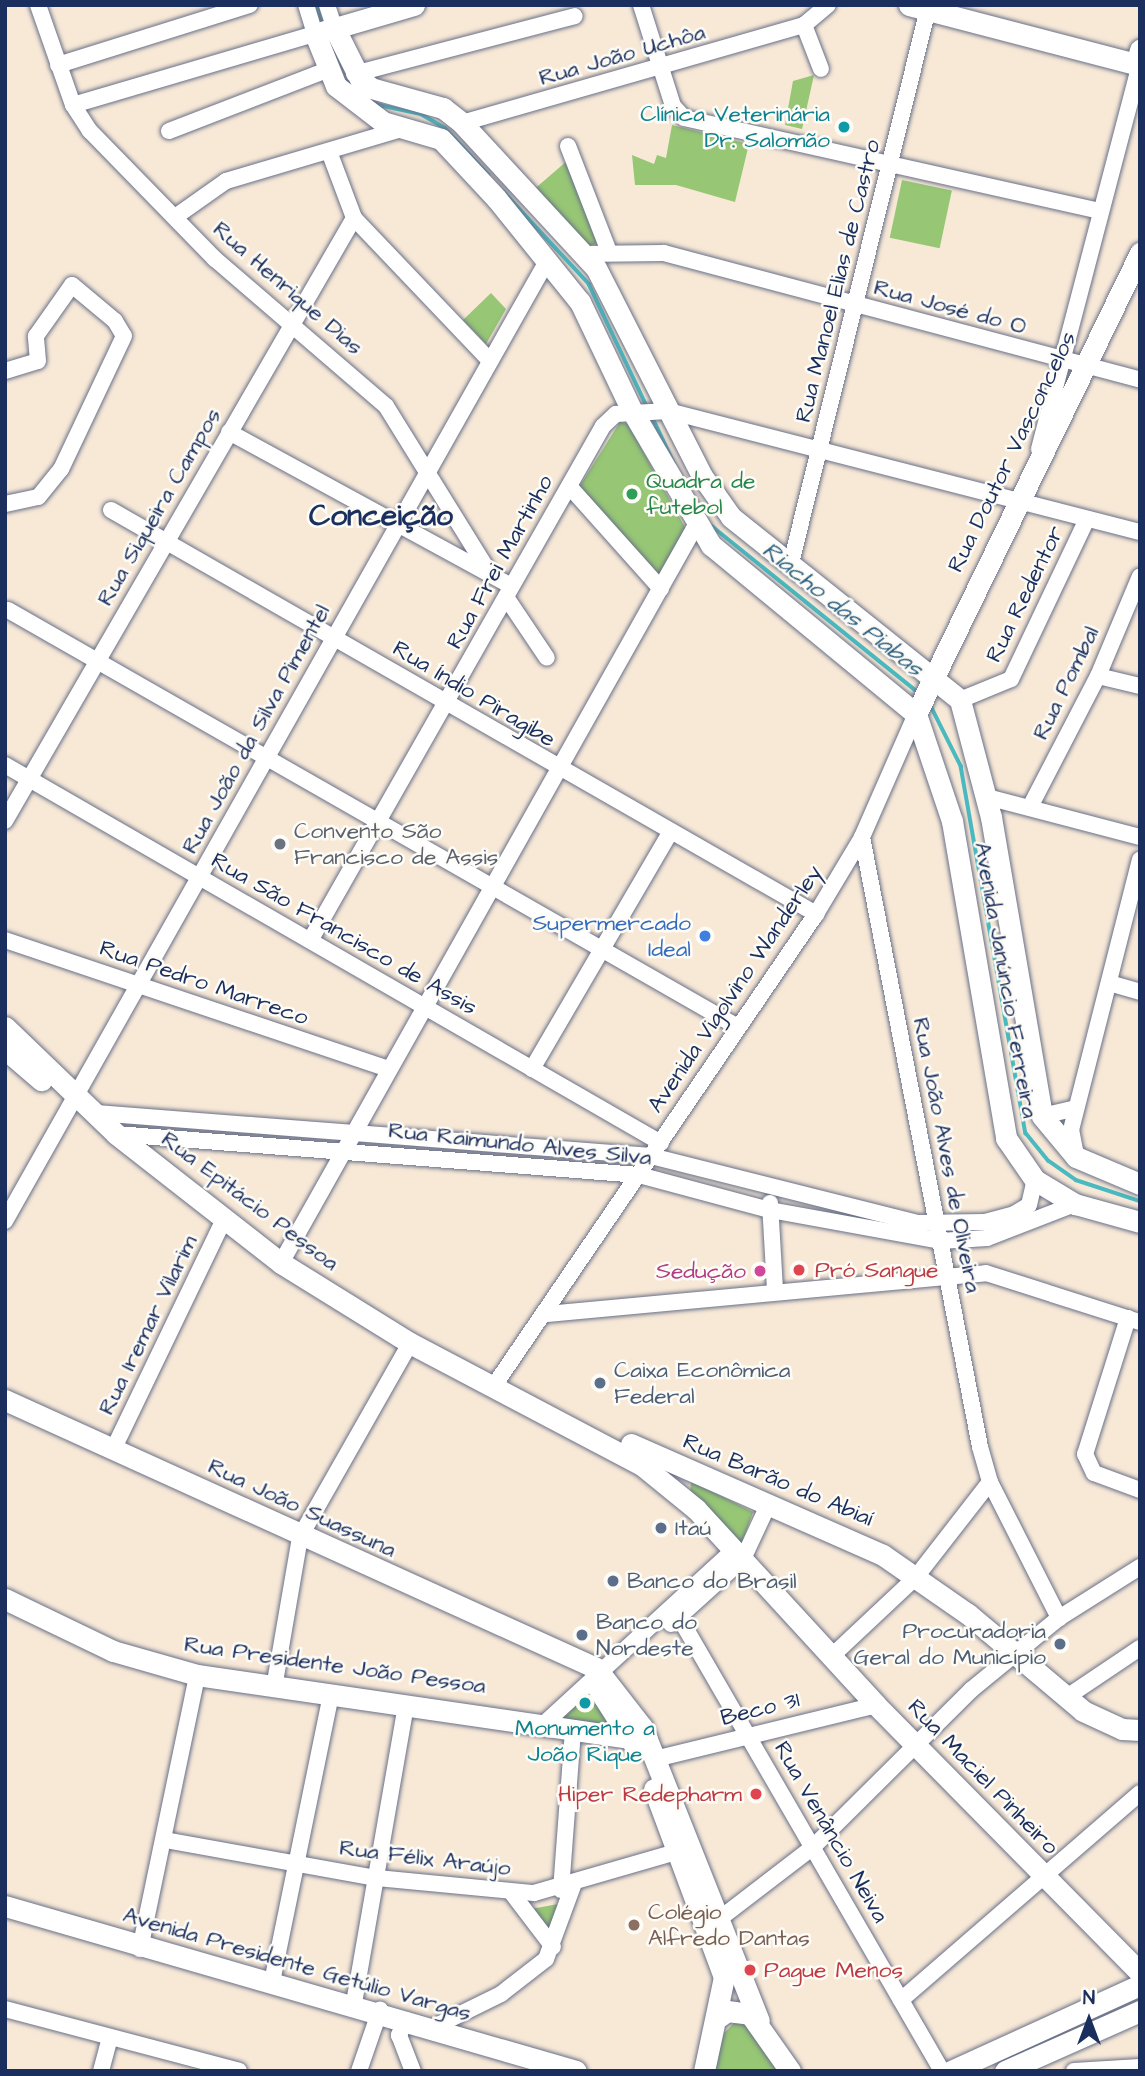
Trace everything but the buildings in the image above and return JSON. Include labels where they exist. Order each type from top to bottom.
[{"type":"main road","points":[[325,32],[411,6]]},
{"type":"main road","points":[[922,7],[1139,59]]},
{"type":"main road","points":[[325,32],[327,70],[360,110],[441,139],[580,302],[632,411],[696,525],[731,564],[917,711]]},
{"type":"main road","points":[[325,32],[354,74],[371,88],[425,101],[462,123],[584,254],[614,294],[668,411],[713,496],[790,567],[960,700]]},
{"type":"main road","name":"Rua Doutor Vasconcelos","points":[[917,711],[1015,500],[1140,253]]},
{"type":"main road","name":"Avenida Janúncio Ferreira","points":[[960,700],[987,797],[1042,1116],[1076,1157],[1140,1184]]},
{"type":"main road","name":"Avenida Janúncio Ferreira","points":[[917,711],[952,821],[1006,1138],[1035,1180],[1075,1204],[1140,1222]]},
{"type":"main road","points":[[5,1027],[74,1100]]},
{"type":"main road","points":[[5,1049],[116,1134]]},
{"type":"main road","name":"Rua Epitácio Pessoa","points":[[74,1100],[96,1113],[116,1134],[281,1263],[410,1343],[496,1385]]},
{"type":"main road","name":"Rua Barão do Abiaí","points":[[496,1385],[684,1470],[850,1536],[916,1577],[1067,1697],[1131,1729]]},
{"type":"main road","name":"Rua Maciel Pinheiro","points":[[496,1385],[643,1466],[671,1488],[738,1554],[876,1705],[1140,1973]]},
{"type":"main road","name":"Rua João Suassuna","points":[[5,1401],[577,1662],[599,1679]]},
{"type":"main road","name":"Rua Presidente João Pessoa","points":[[5,1598],[113,1651],[197,1675],[275,1682],[331,1694],[546,1722],[573,1731],[630,1738]]},
{"type":"main road","points":[[599,1679],[630,1738],[723,1977],[704,2071]]},
{"type":"main road","points":[[599,1679],[624,1696],[655,1759],[758,2021],[790,2071]]},
{"type":"main road","name":"Avenida Presidente Getúlio Vargas","points":[[5,1906],[140,1949],[354,2003],[376,2019],[402,2027],[435,2027],[576,2071]]},
{"type":"main road","points":[[951,2071],[1140,1986]]},
{"type":"main road","points":[[716,2019],[733,2011],[758,2021]]},
{"type":"main road","points":[[1005,2071],[1140,2011]]},
{"type":"street","points":[[58,65],[250,5]]},
{"type":"street","points":[[306,5],[325,32]]},
{"type":"street","points":[[325,32],[327,5]]},
{"type":"street","points":[[641,5],[661,69],[684,118],[1099,211]]},
{"type":"street","name":"Rua João Uchôa","points":[[462,123],[661,69],[804,25],[828,5]]},
{"type":"street","name":"Rua Henrique Dias","points":[[43,7],[58,65],[73,104],[90,131],[176,216],[215,259],[386,406],[429,467],[489,572]]},
{"type":"street","name":"Rua Manoel Elias de Castro","points":[[790,567],[890,164],[922,7]]},
{"type":"street","points":[[354,74],[575,16]]},
{"type":"street","points":[[804,25],[821,69]]},
{"type":"street","points":[[73,104],[325,32]]},
{"type":"street","points":[[1037,458],[1058,359],[1139,59]]},
{"type":"street","points":[[169,131],[327,70]]},
{"type":"street","points":[[176,216],[226,181],[330,154],[409,127]]},
{"type":"street","points":[[568,146],[608,249]]},
{"type":"street","points":[[330,154],[354,218],[490,361]]},
{"type":"street","name":"Rua Siqueira Campos","points":[[5,821],[290,321],[354,218]]},
{"type":"street","name":"Rua José do O","points":[[584,254],[608,249],[664,253],[1140,380]]},
{"type":"street","name":"Rua João da Silva Pimentel","points":[[5,1221],[74,1100],[136,983],[547,261]]},
{"type":"street","points":[[5,371],[38,361],[36,335],[72,285],[115,321],[124,336],[61,469],[38,497],[5,504]]},
{"type":"street","points":[[632,411],[668,411],[818,453],[1140,532]]},
{"type":"street","name":"Rua Frei Martinho","points":[[311,939],[448,704],[508,592],[603,426],[632,411]]},
{"type":"street","points":[[229,432],[489,572],[508,592],[547,658]]},
{"type":"street","points":[[569,486],[661,589]]},
{"type":"street","name":"Rua Índio Piragibe","points":[[111,510],[334,636],[556,771],[816,914]]},
{"type":"street","name":"Rua Redentor","points":[[960,700],[1011,679],[1087,519]]},
{"type":"street","points":[[281,1263],[350,1143],[424,1003],[494,887],[556,771],[696,525]]},
{"type":"street","name":"Rua Pombal","points":[[1030,807],[1098,676],[1140,576]]},
{"type":"street","points":[[8,610],[738,1027]]},
{"type":"street","points":[[1098,676],[1140,686]]},
{"type":"street","name":"Avenida Vigolvino Wanderley","points":[[496,1385],[547,1314],[816,914],[862,837],[917,711]]},
{"type":"street","name":"Rua São Francisco de Assis","points":[[5,765],[424,1003],[656,1150]]},
{"type":"street","points":[[987,797],[1140,837]]},
{"type":"street","points":[[532,1069],[670,833]]},
{"type":"street","name":"Rua João Alves de Oliveira","points":[[862,837],[940,1241],[990,1482],[1059,1618]]},
{"type":"street","points":[[1076,1157],[1071,1130],[1140,860]]},
{"type":"street","name":"Rua Pedro Marreco","points":[[5,940],[389,1069]]},
{"type":"street","points":[[1109,983],[1140,992]]},
{"type":"street","points":[[1042,1116],[1076,1108]]},
{"type":"street","name":"Rua Raimundo Alves Silva","points":[[96,1113],[350,1143]]},
{"type":"street","name":"Rua Raimundo Alves Silva","points":[[116,1134],[477,1151],[555,1148],[656,1150],[769,1189],[937,1224],[1014,1214],[1029,1205],[1035,1180]]},
{"type":"street","points":[[159,1165],[160,1145],[171,1136]]},
{"type":"street","points":[[554,1167],[555,1148]]},
{"type":"street","name":"Rua Raimundo Alves Silva","points":[[477,1151],[554,1167],[639,1175],[770,1210],[940,1241],[986,1238],[1075,1204]]},
{"type":"street","points":[[769,1189],[775,1291]]},
{"type":"street","name":"Rua Iremar Vilarim","points":[[113,1450],[224,1219]]},
{"type":"street","points":[[547,1314],[775,1291],[947,1276],[1002,1274],[1134,1320],[1085,1454],[1094,1473],[1140,1490]]},
{"type":"street","points":[[275,1682],[300,1537],[410,1343]]},
{"type":"street","points":[[671,1488],[684,1470]]},
{"type":"street","points":[[833,1655],[916,1577],[990,1482]]},
{"type":"street","points":[[624,1655],[679,1618],[738,1554],[769,1503]]},
{"type":"street","points":[[546,1722],[599,1679],[738,1554]]},
{"type":"street","points":[[718,1920],[811,1848],[916,1743],[1015,1653],[1059,1618],[1140,1567]]},
{"type":"street","name":"Rua Venâncio Neiva","points":[[679,1618],[942,2071]]},
{"type":"street","points":[[1067,1697],[1140,1648]]},
{"type":"street","points":[[140,1949],[165,1840],[197,1675]]},
{"type":"street","points":[[272,1982],[331,1694]]},
{"type":"street","points":[[354,2003],[406,1705]]},
{"type":"street","name":"Beco 31","points":[[655,1759],[876,1705]]},
{"type":"street","points":[[435,2027],[501,1994],[546,1959],[553,1947],[567,1888],[573,1731]]},
{"type":"street","points":[[901,2000],[1140,1793]]},
{"type":"street","name":"Rua Félix Araújo","points":[[165,1840],[377,1878],[511,1892],[567,1888],[676,1852]]},
{"type":"street","points":[[511,1892],[553,1947]]},
{"type":"street","points":[[5,2009],[239,2071]]},
{"type":"street","points":[[359,2071],[376,2019]]},
{"type":"street","points":[[402,2027],[413,2071]]},
{"type":"street","points":[[101,2071],[110,2037]]},
{"type":"street","points":[[1074,2071],[1140,2067]]},
{"type":"green space","points":[[814,75],[802,129],[785,125],[793,81]]},
{"type":"green space","points":[[672,125],[749,144],[735,202],[676,185],[635,185],[632,155],[654,164],[657,155],[666,158]]},
{"type":"green space","points":[[568,160],[600,240],[585,250],[531,192]]},
{"type":"green space","points":[[902,180],[952,191],[940,248],[890,238]]},
{"type":"green space","points":[[491,293],[506,309],[486,344],[463,320]]},
{"type":"green space","points":[[620,422],[628,424],[687,531],[659,579],[579,487]]},
{"type":"green space","points":[[691,1481],[753,1512],[742,1543],[735,1545],[690,1496]]},
{"type":"green space","points":[[588,1690],[615,1729],[558,1721]]},
{"type":"green space","points":[[558,1904],[561,1905],[550,1930],[531,1909]]},
{"type":"green space","points":[[734,2023],[744,2023],[780,2071],[714,2071],[724,2033]]},
{"type":"waterway","name":"Riacho das Piabas","points":[[317,5],[322,25]]},
{"type":"waterway","name":"Riacho das Piabas","points":[[374,104],[421,114],[445,128],[489,175]]},
{"type":"waterway","name":"Riacho das Piabas","points":[[503,191],[589,284],[647,406]]},
{"type":"waterway","name":"Riacho das Piabas","points":[[652,416],[674,463]]},
{"type":"waterway","name":"Riacho das Piabas","points":[[712,526],[918,692]]},
{"type":"waterway","name":"Riacho das Piabas","points":[[929,702],[961,766],[1026,1133],[1049,1161],[1076,1180],[1140,1201]]},
{"type":"place","name":"Clínica Veterinária Dr. Salomão","points":[[844,127]]},
{"type":"place","name":"Quadra de futebol","points":[[632,494]]},
{"type":"place","name":"Convento São Francisco de Assis","points":[[280,844]]},
{"type":"place","name":"Supermercado Ideal","points":[[705,936]]},
{"type":"place","name":"Pró Sangue","points":[[799,1270]]},
{"type":"place","name":"Sedução","points":[[760,1271]]},
{"type":"place","name":"Caixa Econômica Federal","points":[[600,1383]]},
{"type":"place","name":"Itaú","points":[[661,1528]]},
{"type":"place","name":"Banco do Brasil","points":[[613,1581]]},
{"type":"place","name":"Banco do Nordeste","points":[[582,1635]]},
{"type":"place","name":"Procuradoria Geral do Município","points":[[1060,1644]]},
{"type":"place","name":"Monumento a João Rique","points":[[585,1703]]},
{"type":"place","name":"Hiper Redepharm","points":[[756,1794]]},
{"type":"place","name":"Colégio Alfredo Dantas","points":[[634,1925]]},
{"type":"place","name":"Pague Menos","points":[[750,1970]]},
{"type":"district","name":"Conceição","points":[[381,516]]}]
